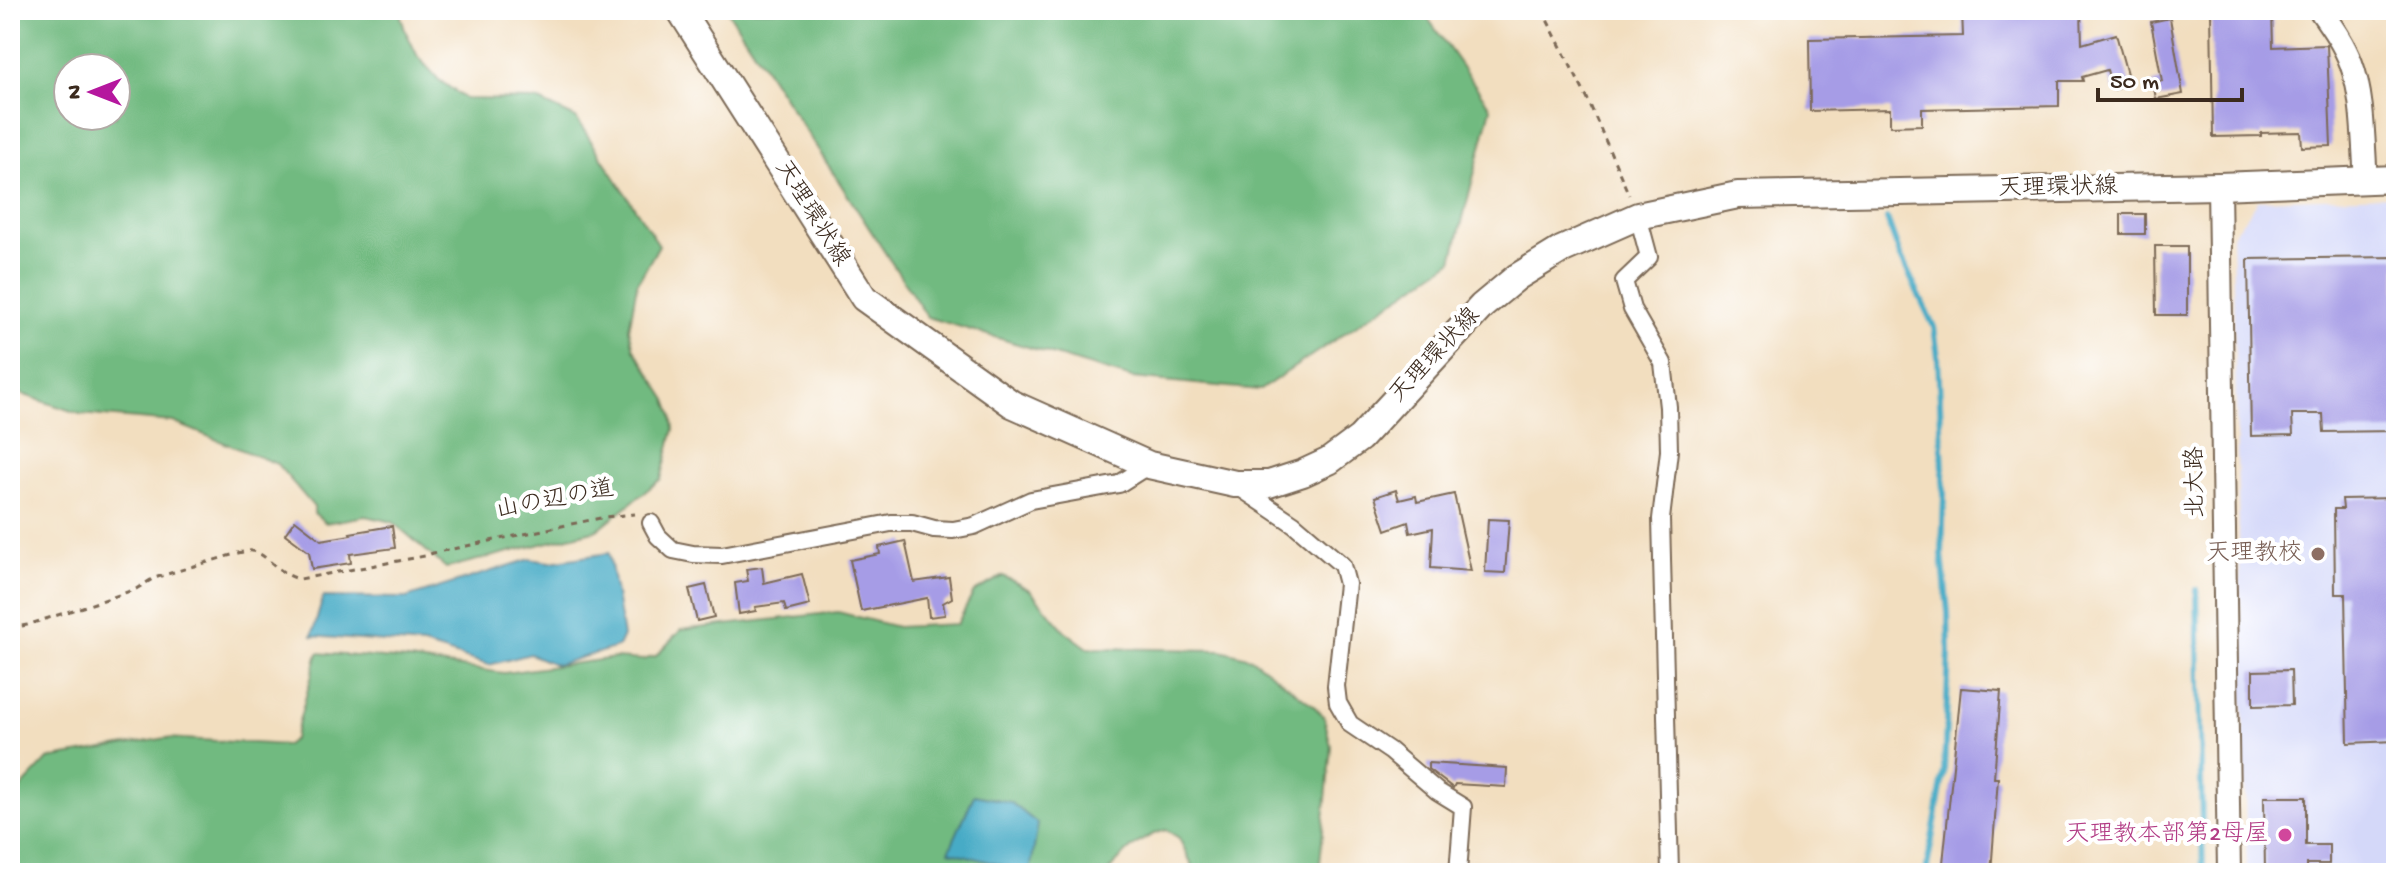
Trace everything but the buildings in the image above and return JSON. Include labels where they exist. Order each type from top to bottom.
[{"type":"main road","name":"天理環状線","points":[[680,10],[864,298],[1012,404],[1149,465],[1235,484],[1269,484],[1329,461],[1360,438],[1482,306],[1517,277],[1561,250],[1638,216],[1738,195],[2219,186],[2396,179]]},
{"type":"street","points":[[2320,10],[2338,35],[2352,65],[2366,180]]},
{"type":"street","name":"北大路","points":[[2219,186],[2229,873]]},
{"type":"street","points":[[1638,216],[1649,257],[1624,281],[1632,309],[1663,363],[1668,407],[1669,451],[1661,519],[1670,873]]},
{"type":"street","points":[[651,523],[658,536],[673,550],[722,555],[891,523],[953,530],[974,526],[1031,500],[1119,484],[1149,465]]},
{"type":"street","points":[[1235,484],[1294,524],[1342,565],[1347,584],[1336,686],[1338,703],[1350,724],[1390,751],[1437,791],[1463,807],[1458,873]]},
{"type":"path","points":[[1542,10],[1587,98],[1638,216]]},
{"type":"path","name":"山の辺の道","points":[[10,628],[136,589],[154,578],[251,550],[282,573],[300,579],[630,513],[645,515],[651,523]]},
{"type":"shaded area","name":"天理教校","points":[[2396,196],[2396,873],[2247,873],[2232,235],[2259,200]]},
{"type":"green space","points":[[10,10],[399,10],[418,57],[439,80],[466,99],[537,100],[576,118],[659,245],[637,284],[629,329],[634,349],[667,400],[674,429],[661,479],[597,530],[446,568],[393,522],[365,516],[326,523],[314,513],[314,507],[277,464],[173,422],[80,414],[10,390]]},
{"type":"green space","points":[[727,10],[1422,10],[1491,108],[1452,261],[1260,390],[1132,378],[927,317]]},
{"type":"green space","points":[[1003,576],[1030,590],[1065,631],[1088,648],[1221,650],[1251,658],[1314,706],[1324,717],[1331,746],[1319,873],[1196,873],[1179,838],[1166,830],[1149,836],[1119,859],[1107,873],[10,873],[10,793],[19,790],[48,759],[166,738],[286,745],[294,739],[318,653],[409,660],[504,673],[615,658],[643,660],[656,656],[681,630],[838,612],[897,627],[957,624],[974,592]]},
{"type":"water","points":[[609,553],[623,636],[618,647],[556,665],[530,654],[489,665],[423,645],[312,636],[323,597],[406,598],[530,559],[550,562]]},
{"type":"water","points":[[974,795],[1010,802],[1038,824],[1030,873],[949,851]]},
{"type":"waterway","points":[[1887,219],[1900,255],[1934,327],[1938,357],[1944,494],[1942,554],[1949,652],[1944,771],[1926,873]]},
{"type":"waterway","points":[[2197,590],[2203,873]]},
{"type":"place","name":"天理教校","points":[[2318,554]]},
{"type":"place","name":"天理教本部第2母屋","points":[[2285,835]]}]
